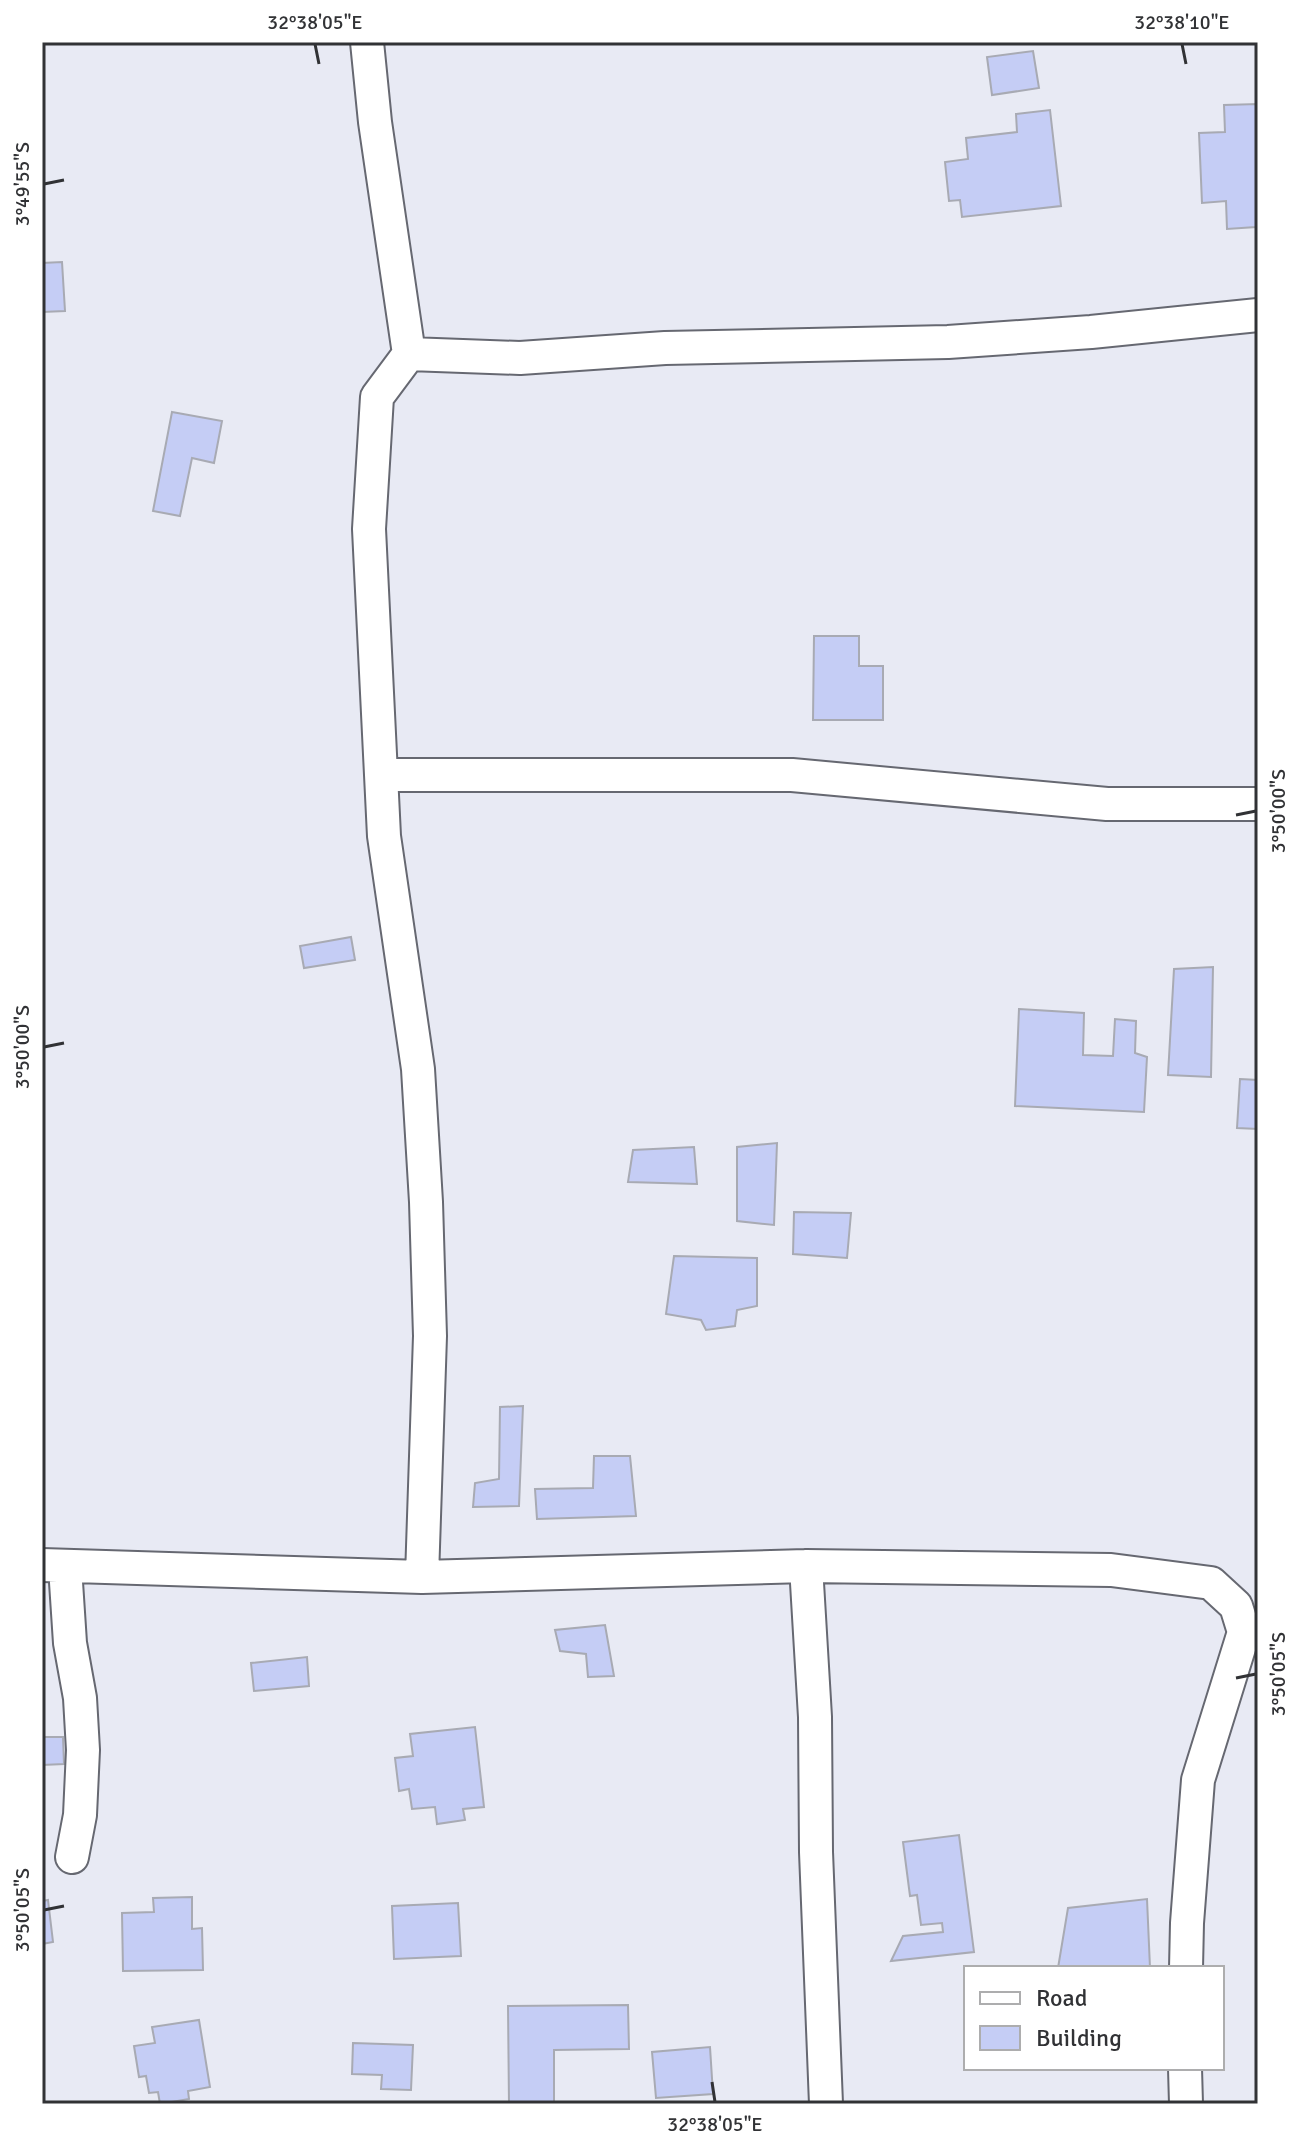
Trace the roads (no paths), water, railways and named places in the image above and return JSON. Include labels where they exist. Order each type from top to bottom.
[{"type":"street","points":[[367,42],[375,122],[409,354],[377,397],[369,529],[384,836],[418,1069],[426,1202],[430,1336],[422,1577]]},
{"type":"street","points":[[409,354],[520,358],[665,348],[948,342],[1091,332],[1258,315]]},
{"type":"street","points":[[382,775],[792,775],[1107,804],[1258,804]]},
{"type":"street","points":[[72,1857],[80,1815],[83,1750],[80,1698],[53,1566],[422,1577],[806,1566],[1111,1570],[1164,1575],[1211,1583],[1236,1606],[1251,1632],[1198,1780],[1186,1966]]},
{"type":"street","points":[[806,1566],[815,1717],[816,1852],[826,2104]]},
{"type":"street","points":[[1185,2070],[1186,2104]]}]
